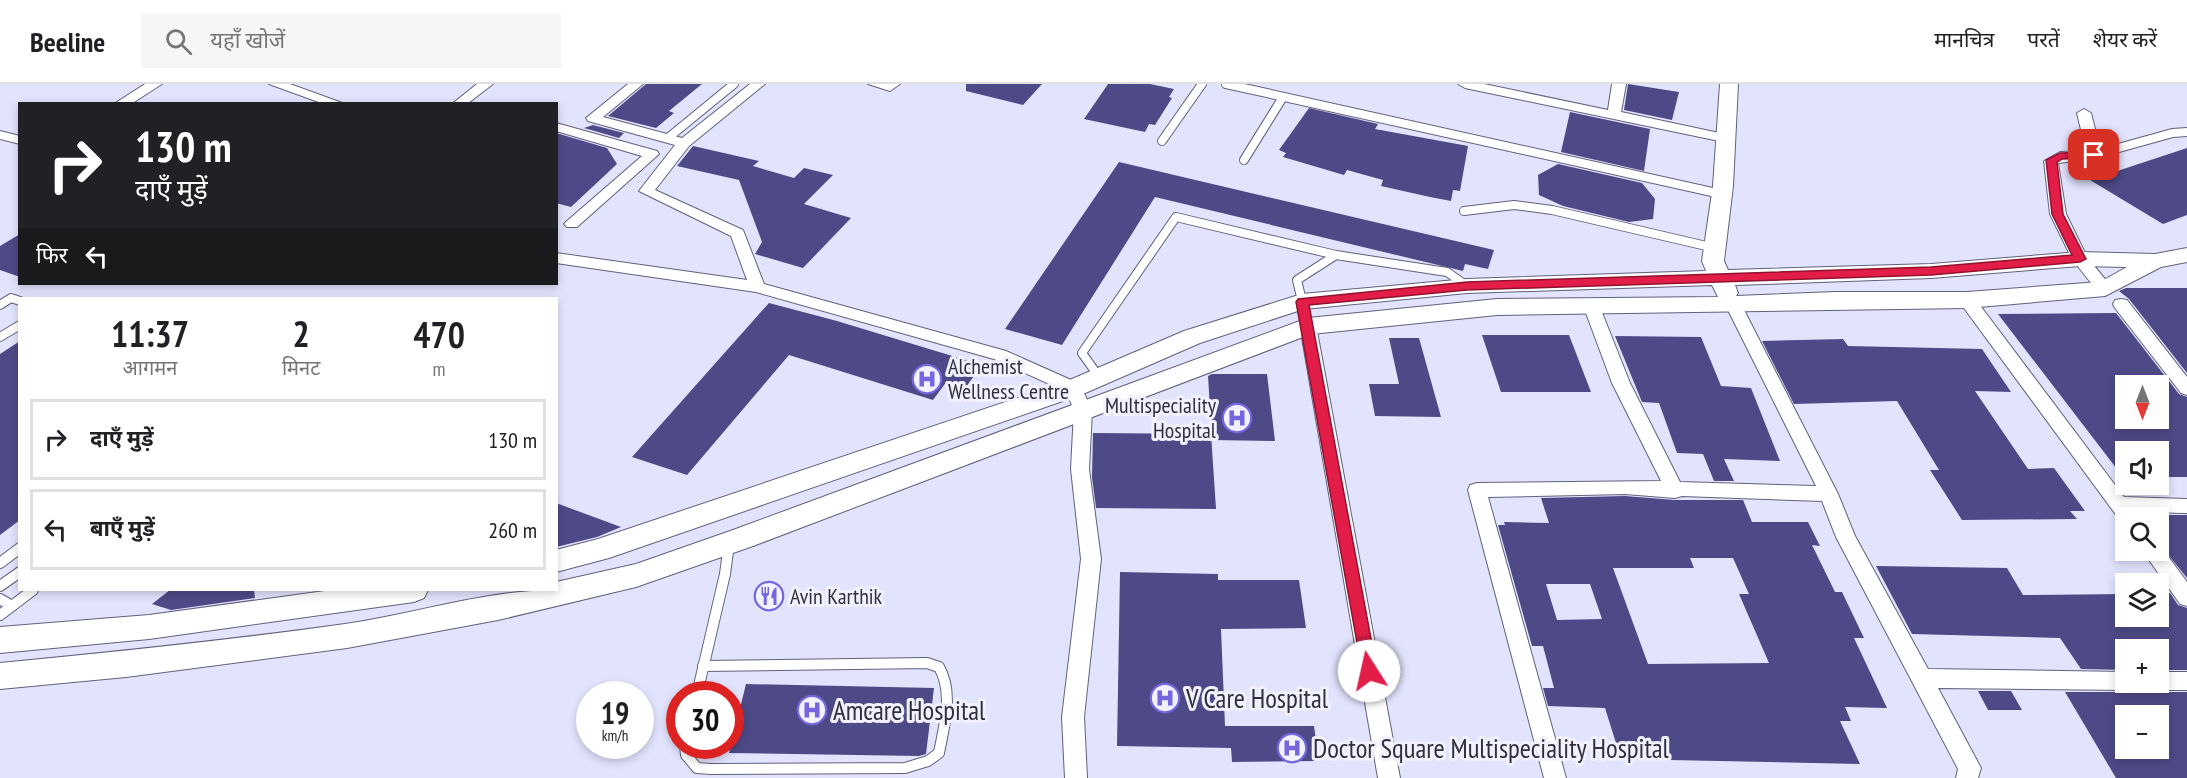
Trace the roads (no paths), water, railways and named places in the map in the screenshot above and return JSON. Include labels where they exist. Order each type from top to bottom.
[{"type":"main road","points":[[1729,84],[1721,194],[1713,261],[1732,304]]},
{"type":"main road","points":[[558,560],[599,550],[720,509],[1078,400],[1100,377],[1192,337],[1305,314],[1467,286],[1931,271],[2080,259],[2155,261],[2187,255]]},
{"type":"main road","points":[[0,676],[126,664],[359,634],[498,608],[636,575],[736,540],[1078,400],[1305,314],[1497,307],[2113,296],[2155,261]]},
{"type":"main road","points":[[720,509],[736,540]]},
{"type":"main road","points":[[0,640],[149,627],[407,591]]},
{"type":"street","points":[[124,102],[155,84]]},
{"type":"street","points":[[276,84],[334,102]]},
{"type":"street","points":[[304,102],[333,84]]},
{"type":"street","points":[[465,102],[486,84]]},
{"type":"street","points":[[636,84],[593,118],[684,142]]},
{"type":"street","points":[[757,287],[738,232],[646,191],[684,142],[758,84]]},
{"type":"street","points":[[875,84],[890,87],[893,84]]},
{"type":"street","points":[[1465,84],[1724,138]]},
{"type":"street","points":[[1614,115],[1619,84]]},
{"type":"street","points":[[2084,113],[2094,155]]},
{"type":"street","points":[[558,128],[652,154],[572,224]]},
{"type":"street","points":[[2187,132],[2094,155],[2060,156],[2051,160],[2058,214],[2080,259],[2113,296],[2187,389]]},
{"type":"street","points":[[0,135],[18,140]]},
{"type":"street","points":[[558,258],[757,287],[1000,355],[1078,400],[1080,469],[1091,559],[1073,717],[1076,778]]},
{"type":"street","points":[[1967,300],[2121,507]]},
{"type":"street","points":[[1732,304],[1829,494],[1846,537],[1970,768],[1967,778]]},
{"type":"street","points":[[1591,305],[1621,383],[1675,491]]},
{"type":"street","points":[[1305,314],[1389,778]]},
{"type":"street","points":[[1555,778],[1477,490],[1625,487],[1675,491],[1829,494]]},
{"type":"street","points":[[2169,507],[2187,506]]},
{"type":"street","points":[[2160,561],[2187,597]]},
{"type":"street","points":[[1922,678],[2115,681]]},
{"type":"street","points":[[2169,681],[2187,681]]},
{"type":"lane","points":[[668,138],[734,84]]},
{"type":"lane","points":[[1161,141],[1202,84]]},
{"type":"lane","points":[[1226,84],[1721,194]]},
{"type":"lane","points":[[1244,160],[1283,97]]},
{"type":"lane","points":[[1464,212],[1514,205],[1552,210],[1715,248]]},
{"type":"lane","points":[[1100,377],[1082,353],[1176,217],[1336,255],[1447,272],[1467,286]]},
{"type":"lane","points":[[1305,314],[1297,280],[1336,255]]},
{"type":"lane","points":[[0,305],[11,298],[18,300]]},
{"type":"lane","points":[[0,337],[18,326]]},
{"type":"lane","points":[[700,681],[725,574],[736,540]]},
{"type":"lane","points":[[0,563],[18,550]]},
{"type":"lane","points":[[0,586],[18,573]]},
{"type":"lane","points":[[0,615],[32,591]]},
{"type":"lane","points":[[0,599],[12,606]]},
{"type":"lane","points":[[690,759],[697,768],[711,769],[905,768],[928,761],[939,753],[945,720],[946,681],[939,667],[927,663],[703,666]]},
{"type":"place","name":"Alchemist Wellness Centre","points":[[927,379]]},
{"type":"place","name":"Multispeciality Hospital","points":[[1237,418]]},
{"type":"place","name":"Avin Karthik","points":[[769,596]]},
{"type":"place","name":"V Care Hospital","points":[[1165,698]]},
{"type":"place","name":"Amcare Hospital","points":[[812,710]]},
{"type":"place","name":"Doctor Square Multispeciality Hospital","points":[[1292,748]]}]
